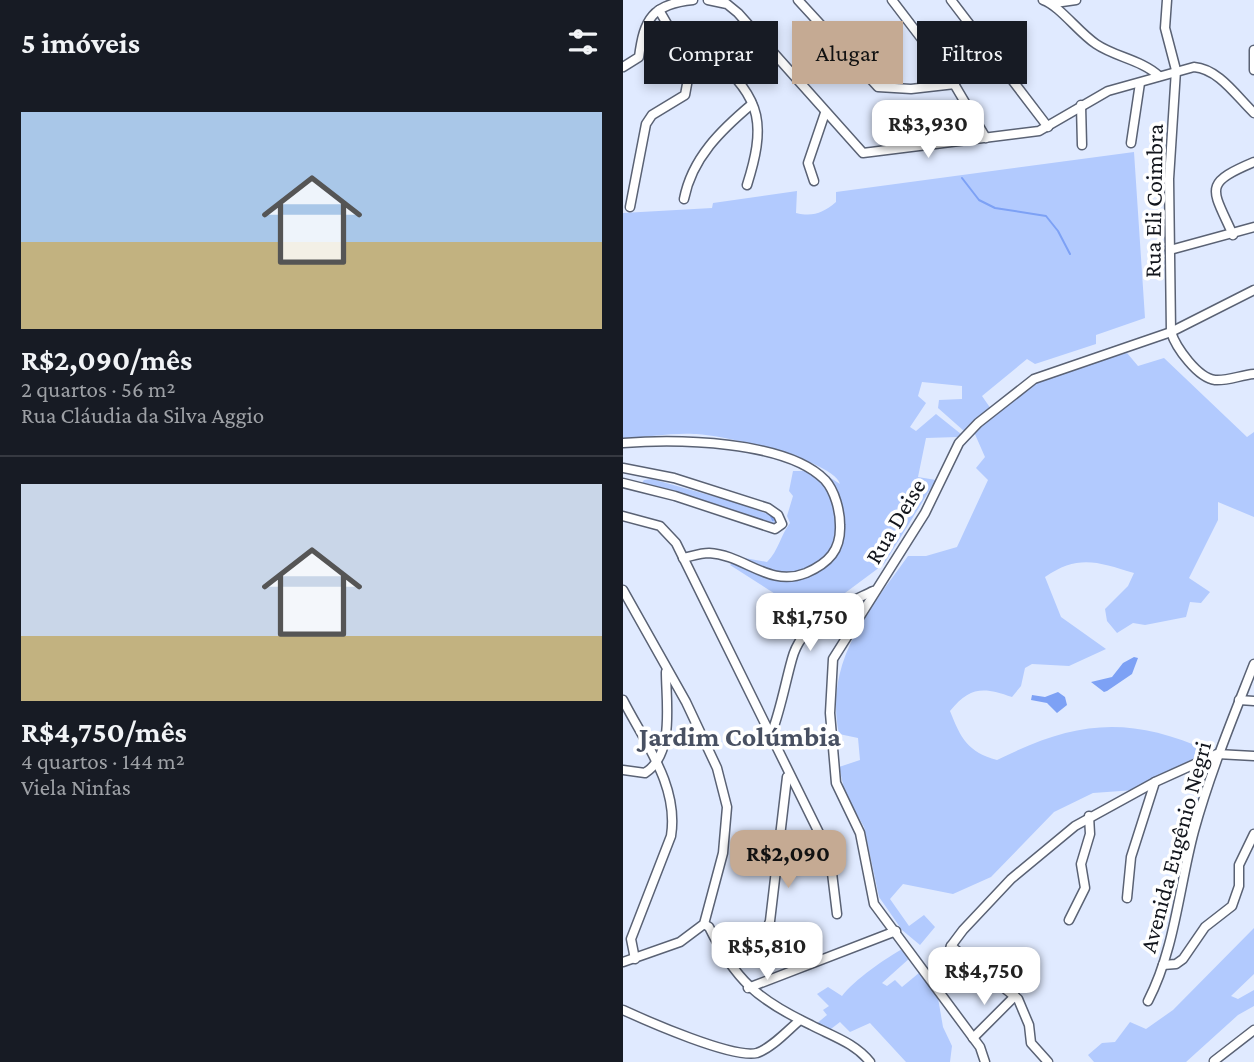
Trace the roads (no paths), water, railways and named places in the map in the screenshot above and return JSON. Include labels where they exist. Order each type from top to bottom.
[{"type":"street","points":[[623,67],[638,58],[645,23],[659,9],[693,0]]},
{"type":"street","points":[[708,0],[732,8],[857,149],[866,154],[1025,135],[1048,127],[1081,104],[1108,91],[1194,67],[1208,70],[1254,113]]},
{"type":"street","points":[[799,0],[879,87],[911,89],[955,85]]},
{"type":"street","points":[[892,0],[955,85],[986,138]]},
{"type":"street","points":[[951,0],[1048,127]]},
{"type":"street","points":[[1043,0],[1055,4],[1076,0]]},
{"type":"street","name":"Rua Eli Coimbra","points":[[1167,0],[1165,28],[1176,70],[1168,179],[1171,332]]},
{"type":"street","points":[[1055,4],[1066,19],[1094,42],[1159,76]]},
{"type":"street","points":[[659,9],[666,21]]},
{"type":"street","points":[[1254,50],[1254,70]]},
{"type":"street","points":[[1131,143],[1140,83]]},
{"type":"street","points":[[630,207],[646,124],[652,115],[685,95],[686,84]]},
{"type":"street","points":[[735,84],[752,104],[760,130],[747,185]]},
{"type":"street","points":[[684,199],[693,169],[709,145],[752,104]]},
{"type":"street","points":[[1081,104],[1082,145]]},
{"type":"street","points":[[814,181],[808,163],[825,113]]},
{"type":"street","points":[[1233,235],[1215,190],[1221,177],[1254,162]]},
{"type":"street","points":[[1170,250],[1233,235],[1254,227]]},
{"type":"street","name":"Rua Deise","points":[[985,1062],[973,1038],[874,904],[860,833],[836,783],[829,680],[833,659],[925,513],[959,443],[978,423],[1023,387],[1052,371],[1171,332],[1254,290]]},
{"type":"street","points":[[1171,332],[1178,347],[1204,376],[1221,380],[1254,374]]},
{"type":"street","points":[[623,443],[696,440],[743,447],[803,467],[827,482],[839,513],[840,541],[830,558],[809,571],[786,578],[714,554],[683,558]]},
{"type":"street","points":[[623,468],[674,478],[768,508],[778,515],[782,524],[779,528],[768,527],[675,496],[623,483]]},
{"type":"street","points":[[623,516],[660,526],[669,532],[683,558],[772,732],[787,773],[813,820],[828,857],[837,914]]},
{"type":"street","points":[[623,590],[685,702],[717,768],[727,807],[723,853],[704,924],[680,942],[623,962]]},
{"type":"street","points":[[772,732],[781,708],[792,657],[804,635],[822,618],[874,590]]},
{"type":"street","name":"Avenida Eugênio Negri","points":[[1148,1001],[1163,965],[1194,833],[1217,754],[1254,664]]},
{"type":"street","points":[[623,770],[638,774],[656,764],[666,733],[666,670]]},
{"type":"street","points":[[623,700],[668,789],[673,821],[671,836],[631,939],[635,959]]},
{"type":"street","points":[[1240,700],[1254,701]]},
{"type":"street","points":[[937,988],[951,946],[1011,879],[1089,816],[1217,754],[1254,756]]},
{"type":"street","points":[[723,953],[736,953],[750,947],[763,936],[770,921],[787,773]]},
{"type":"street","points":[[1127,898],[1131,857],[1155,782]]},
{"type":"street","points":[[1069,920],[1085,888],[1081,864],[1090,834],[1089,816]]},
{"type":"street","points":[[1163,965],[1176,964],[1183,959],[1205,927],[1232,906],[1239,886],[1239,865],[1254,834]]},
{"type":"street","points":[[704,924],[748,988],[800,1020],[855,1046],[870,1062]]},
{"type":"street","points":[[748,988],[896,931]]},
{"type":"street","points":[[951,946],[1015,996],[1029,1025],[1031,1043],[1048,1062]]},
{"type":"street","points":[[973,1038],[1015,996]]},
{"type":"street","points":[[623,1010],[706,1043],[748,1053],[766,1047],[800,1020]]},
{"type":"street","points":[[1214,1060],[1254,1030]]},
{"type":"waterway","points":[[962,178],[979,200],[995,208],[1046,216],[1058,231],[1070,254]]},
{"type":"waterway","points":[[771,516],[773,520]]},
{"type":"district","name":"Jardim Colúmbia","points":[[740,736]]}]
